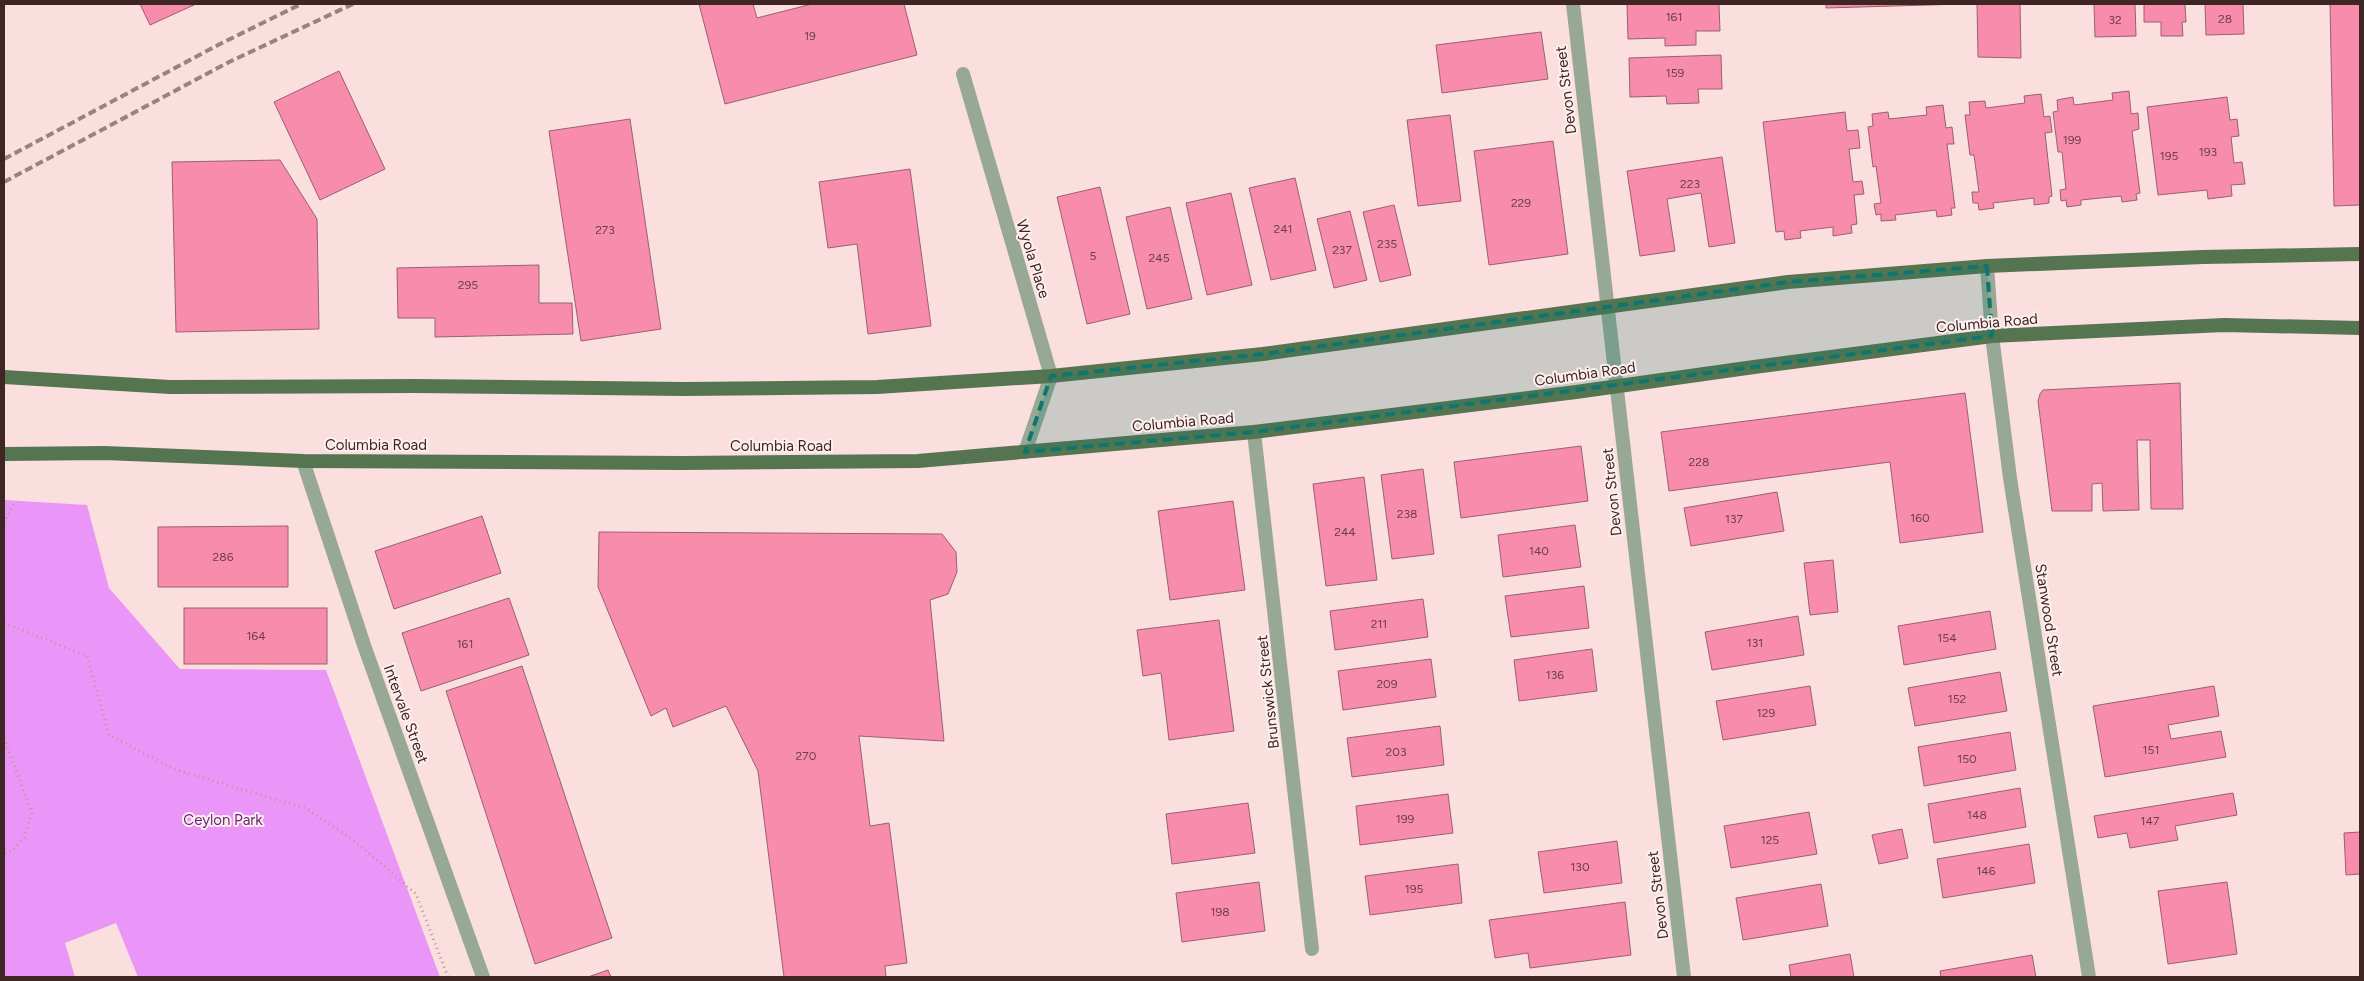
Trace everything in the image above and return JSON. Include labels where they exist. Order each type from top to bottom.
[{"type":"main road","points":[[4,377],[170,387],[416,386],[709,390],[877,387],[1051,376],[1262,354],[1788,282],[1987,266],[2194,257],[2360,254]]},
{"type":"main road","name":"Columbia Road","points":[[4,454],[104,453],[303,460],[673,463],[908,461],[1254,432],[1617,387],[1992,336],[2224,325],[2360,328]]},
{"type":"street","name":"Devon Street","points":[[1573,4],[1684,977]]},
{"type":"street","name":"Wyola Place","points":[[963,74],[1051,376]]},
{"type":"street","name":"Stanwood Street","points":[[1987,266],[1992,336],[2010,478],[2089,977]]},
{"type":"street","points":[[1025,452],[1051,376]]},
{"type":"street","name":"Brunswick Street","points":[[1254,432],[1312,950]]},
{"type":"street","name":"Intervale Street","points":[[303,460],[365,648],[483,977]]},
{"type":"path","points":[[4,523],[14,504]]},
{"type":"path","points":[[4,624],[87,656],[109,735],[174,769],[307,809],[356,842],[416,894],[448,977]]},
{"type":"path","points":[[4,738],[32,813],[24,837],[13,850],[4,854]]},
{"type":"highlighted area","points":[[1987,266],[1992,336],[1254,432],[1025,452],[1051,376],[1263,354],[1788,282]]},
{"type":"green space","name":"Ceylon Park","points":[[4,500],[87,505],[109,588],[180,669],[326,670],[440,977],[138,977],[116,923],[65,943],[75,977],[4,977]]},
{"type":"building","points":[[140,4],[196,4],[150,25]]},
{"type":"building","points":[[699,4],[753,4],[757,18],[812,4],[904,4],[917,55],[725,104]]},
{"type":"building","points":[[1627,4],[1719,4],[1720,31],[1696,31],[1696,45],[1665,46],[1665,38],[1628,39]]},
{"type":"building","points":[[1826,4],[1962,4],[1826,8]]},
{"type":"building","points":[[1977,4],[2020,4],[2021,58],[1978,57]]},
{"type":"building","points":[[2094,4],[2135,4],[2136,36],[2095,37]]},
{"type":"building","points":[[2144,4],[2185,4],[2186,22],[2182,22],[2183,36],[2161,36],[2161,22],[2144,22]]},
{"type":"building","points":[[2205,4],[2243,4],[2244,34],[2206,35]]},
{"type":"building","points":[[2330,4],[2360,4],[2360,205],[2334,206]]},
{"type":"building","points":[[1541,32],[1548,79],[1442,93],[1436,45]]},
{"type":"building","points":[[1721,55],[1722,89],[1698,89],[1699,103],[1667,104],[1666,96],[1630,97],[1629,58]]},
{"type":"building","points":[[339,71],[385,169],[320,200],[274,102]]},
{"type":"building","points":[[2129,91],[2131,114],[2138,113],[2139,129],[2132,131],[2140,193],[2136,194],[2137,200],[2122,202],[2121,196],[2081,200],[2081,205],[2067,207],[2066,200],[2061,201],[2060,190],[2066,189],[2062,152],[2058,152],[2053,112],[2058,111],[2057,100],[2073,97],[2074,105],[2113,100],[2112,93]]},
{"type":"building","points":[[2041,94],[2044,117],[2050,116],[2052,132],[2045,133],[2052,196],[2049,197],[2049,203],[2034,205],[2034,198],[1993,203],[1994,208],[1979,210],[1978,203],[1973,203],[1972,192],[1979,192],[1974,155],[1970,155],[1965,115],[1970,115],[1969,102],[1985,101],[1986,108],[2025,103],[2024,96]]},
{"type":"building","points":[[2227,97],[2230,120],[2237,119],[2239,136],[2231,137],[2234,163],[2242,162],[2245,184],[2231,185],[2232,196],[2208,199],[2207,190],[2158,195],[2147,107]]},
{"type":"building","points":[[1943,105],[1946,128],[1952,127],[1954,144],[1947,144],[1955,208],[1951,208],[1952,215],[1937,217],[1936,210],[1895,215],[1896,220],[1881,221],[1881,214],[1876,215],[1874,204],[1881,203],[1876,166],[1873,167],[1868,127],[1873,126],[1872,114],[1888,112],[1889,119],[1927,115],[1926,107]]},
{"type":"building","points":[[1845,112],[1847,131],[1858,130],[1860,148],[1849,149],[1853,182],[1862,181],[1864,194],[1854,195],[1857,224],[1851,225],[1852,233],[1833,236],[1833,227],[1800,231],[1801,238],[1785,240],[1784,231],[1776,232],[1763,122]]},
{"type":"building","points":[[1450,115],[1461,201],[1418,206],[1407,120]]},
{"type":"building","points":[[630,119],[661,329],[581,341],[549,131]]},
{"type":"building","points":[[1553,141],[1568,254],[1489,265],[1474,151]]},
{"type":"building","points":[[1722,157],[1735,243],[1709,247],[1701,193],[1667,199],[1675,251],[1640,256],[1627,171]]},
{"type":"building","points":[[280,160],[317,219],[319,329],[176,332],[172,162]]},
{"type":"building","points":[[910,169],[931,326],[868,334],[857,244],[828,248],[819,182]]},
{"type":"building","points":[[1295,178],[1316,270],[1271,280],[1249,188]]},
{"type":"building","points":[[1100,187],[1130,314],[1087,324],[1057,197]]},
{"type":"building","points":[[1231,193],[1252,285],[1207,295],[1186,203]]},
{"type":"building","points":[[1394,205],[1411,275],[1380,282],[1363,212]]},
{"type":"building","points":[[1170,207],[1192,299],[1147,309],[1126,217]]},
{"type":"building","points":[[1350,211],[1367,280],[1334,288],[1317,219]]},
{"type":"building","points":[[539,265],[539,303],[572,303],[573,334],[435,337],[435,318],[398,318],[397,268]]},
{"type":"building","points":[[2180,383],[2183,509],[2151,509],[2150,440],[2137,440],[2139,510],[2103,511],[2102,483],[2092,484],[2092,511],[2052,511],[2038,401],[2043,390]]},
{"type":"building","points":[[1965,393],[1983,532],[1900,543],[1890,462],[1669,491],[1661,432]]},
{"type":"building","points":[[1581,446],[1588,501],[1461,518],[1454,462]]},
{"type":"building","points":[[1423,469],[1434,554],[1392,559],[1381,475]]},
{"type":"building","points":[[1364,477],[1377,580],[1326,586],[1313,484]]},
{"type":"building","points":[[1777,492],[1784,531],[1691,546],[1684,508]]},
{"type":"building","points":[[1233,501],[1245,590],[1170,600],[1158,511]]},
{"type":"building","points":[[482,516],[501,573],[394,609],[375,551]]},
{"type":"building","points":[[1575,525],[1581,567],[1503,577],[1498,535]]},
{"type":"building","points":[[288,526],[288,587],[158,587],[158,527]]},
{"type":"building","points":[[599,532],[942,534],[956,552],[957,572],[948,594],[930,600],[944,741],[859,736],[870,826],[889,823],[907,963],[885,966],[886,977],[784,977],[758,771],[726,706],[673,727],[666,708],[651,716],[598,587]]},
{"type":"building","points":[[1833,560],[1838,612],[1810,615],[1804,563]]},
{"type":"building","points":[[1584,586],[1589,628],[1511,637],[1505,596]]},
{"type":"building","points":[[509,598],[529,655],[421,691],[402,633]]},
{"type":"building","points":[[1423,599],[1428,637],[1335,650],[1330,611]]},
{"type":"building","points":[[184,608],[327,608],[327,664],[184,664]]},
{"type":"building","points":[[1990,611],[1996,649],[1904,665],[1898,626]]},
{"type":"building","points":[[1798,616],[1804,655],[1712,670],[1705,632]]},
{"type":"building","points":[[1219,620],[1234,731],[1169,740],[1161,673],[1143,676],[1137,630]]},
{"type":"building","points":[[1592,649],[1597,691],[1519,701],[1514,660]]},
{"type":"building","points":[[1431,659],[1436,697],[1343,710],[1338,671]]},
{"type":"building","points":[[522,666],[612,938],[535,964],[446,691]]},
{"type":"building","points":[[2000,672],[2007,711],[1915,726],[1908,688]]},
{"type":"building","points":[[1810,686],[1816,725],[1723,740],[1716,701]]},
{"type":"building","points":[[2214,686],[2219,716],[2168,725],[2171,739],[2221,731],[2226,757],[2105,777],[2093,706]]},
{"type":"building","points":[[1440,726],[1444,765],[1352,777],[1347,738]]},
{"type":"building","points":[[2010,732],[2016,770],[1924,786],[1918,747]]},
{"type":"building","points":[[2020,788],[2026,827],[1934,843],[1928,804]]},
{"type":"building","points":[[2233,793],[2237,815],[2175,826],[2178,840],[2130,848],[2127,833],[2098,838],[2094,816]]},
{"type":"building","points":[[1448,794],[1453,833],[1360,845],[1356,806]]},
{"type":"building","points":[[1248,803],[1255,853],[1172,864],[1166,814]]},
{"type":"building","points":[[1809,812],[1817,854],[1731,868],[1724,826]]},
{"type":"building","points":[[1902,829],[1908,858],[1879,864],[1872,835]]},
{"type":"building","points":[[2360,832],[2360,874],[2346,875],[2344,833]]},
{"type":"building","points":[[1617,841],[1622,883],[1544,893],[1538,852]]},
{"type":"building","points":[[2029,844],[2035,883],[1943,898],[1937,859]]},
{"type":"building","points":[[1458,864],[1462,903],[1370,915],[1365,876]]},
{"type":"building","points":[[1259,882],[1265,931],[1182,942],[1176,893]]},
{"type":"building","points":[[2227,882],[2237,954],[2168,964],[2158,891]]},
{"type":"building","points":[[1821,884],[1828,926],[1743,940],[1736,898]]},
{"type":"building","points":[[1625,902],[1631,955],[1530,968],[1528,953],[1495,958],[1489,920]]},
{"type":"building","points":[[1850,954],[1854,977],[1791,977],[1789,965]]},
{"type":"building","points":[[2032,955],[2036,977],[1941,977],[1940,971]]},
{"type":"building","points":[[608,970],[611,977],[588,977]]},
{"type":"railway","points":[[4,159],[220,44],[301,4]]},
{"type":"railway","points":[[4,182],[229,62],[353,4]]}]
